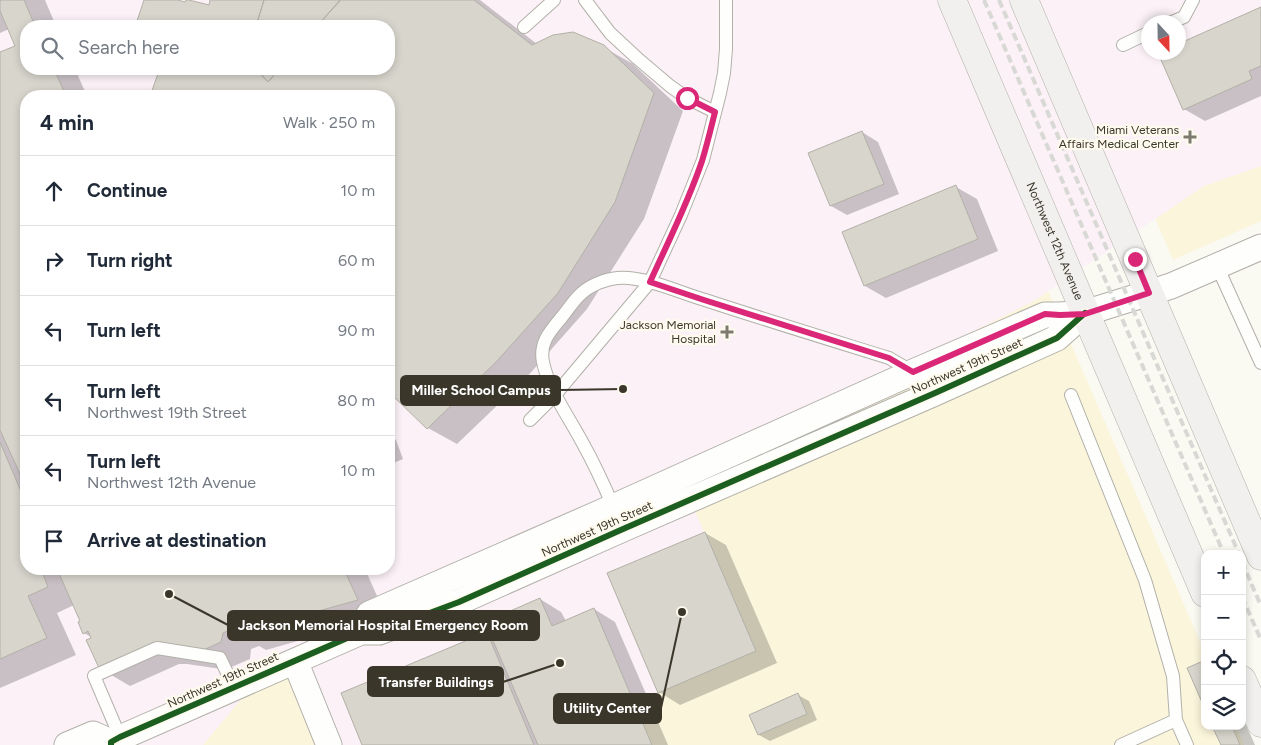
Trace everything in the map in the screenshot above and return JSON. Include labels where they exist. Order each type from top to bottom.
[{"type":"main road","name":"Northwest 12th Avenue","points":[[952,0],[1201,584]]},
{"type":"main road","points":[[1024,0],[1261,556]]},
{"type":"main road","points":[[1244,685],[1261,723]]},
{"type":"street","name":"Northwest 19th Street","points":[[114,741],[361,632],[379,632],[451,606],[618,518],[913,372],[1045,314],[1085,314],[1171,286],[1261,247]]},
{"type":"street","name":"Northwest 19th Street","points":[[618,518],[935,393],[1057,338],[1085,314]]},
{"type":"street","points":[[295,660],[329,745]]},
{"type":"street","points":[[67,745],[94,734],[114,741]]},
{"type":"lane","points":[[524,27],[554,0]]},
{"type":"lane","points":[[585,0],[610,33],[637,58],[687,98],[715,112]]},
{"type":"lane","points":[[530,420],[555,394],[650,282],[695,181],[715,112],[724,72],[727,34],[726,0]]},
{"type":"lane","points":[[1185,15],[1193,0]]},
{"type":"lane","points":[[1123,45],[1141,36]]},
{"type":"lane","points":[[1217,266],[1261,363]]},
{"type":"lane","points":[[618,518],[582,442],[555,394],[542,361],[544,341],[549,332],[582,292],[605,281],[626,278],[650,282],[889,358],[913,372],[935,393]]},
{"type":"lane","points":[[1071,395],[1145,580],[1173,676],[1176,720],[1187,745]]},
{"type":"lane","points":[[114,741],[94,676],[157,648],[220,658],[234,687]]},
{"type":"lane","points":[[1122,745],[1176,720]]},
{"type":"shaded area","name":"Jackson Memorial Hospital","points":[[0,0],[922,0],[1201,644],[1201,730],[1238,730],[1244,745],[0,745]]},
{"type":"shaded area","name":"Jackson Memorial Hospital","points":[[0,0],[1261,0],[1261,166],[1204,186],[1034,301],[680,477],[756,651],[658,693],[633,700],[652,745],[323,745],[296,670],[249,690],[203,745],[0,745]]},
{"type":"shaded area","name":"Miami Veterans Affairs Medical Center","points":[[1060,0],[1261,0],[1261,221],[1173,260]]},
{"type":"building","points":[[0,0],[24,0],[32,20],[20,20],[20,75],[57,75],[63,90],[20,90],[20,474],[0,430],[0,52],[15,46],[0,11]]},
{"type":"building","points":[[144,0],[178,0],[185,2],[189,0],[209,5],[210,0],[264,0],[258,20],[137,20]]},
{"type":"building","points":[[264,0],[340,1],[323,20],[258,20]]},
{"type":"building","points":[[340,0],[474,0],[532,45],[553,35],[573,32],[604,45],[654,93],[615,202],[558,293],[497,361],[427,429],[395,398],[395,90],[152,90],[158,75],[262,75],[268,82],[274,75],[395,75],[395,20],[322,20]]},
{"type":"building","points":[[1261,7],[1261,66],[1249,71],[1252,79],[1183,110],[1161,60],[1186,60],[1186,40]]},
{"type":"building","points":[[262,75],[274,75],[268,82]]},
{"type":"building","points":[[862,131],[884,184],[830,206],[808,153]]},
{"type":"building","points":[[956,185],[978,239],[864,286],[842,232]]},
{"type":"building","points":[[0,442],[20,489],[20,575],[43,575],[48,587],[28,596],[47,638],[0,659]]},
{"type":"building","points":[[705,532],[756,651],[658,693],[607,573]]},
{"type":"building","points":[[60,575],[347,575],[358,600],[236,634],[234,628],[223,633],[221,642],[199,652],[157,648],[100,670],[86,640],[91,638],[88,631],[83,634],[78,622],[80,621]]},
{"type":"building","points":[[540,598],[552,626],[594,608],[652,745],[538,745],[485,622]]},
{"type":"building","points":[[487,632],[534,745],[362,745],[341,693]]},
{"type":"building","points":[[1201,662],[1201,700],[1187,668]]},
{"type":"building","points":[[798,693],[807,714],[758,735],[749,715]]},
{"type":"building","points":[[1214,730],[1234,730],[1240,745],[1221,745]]},
{"type":"railway","points":[[984,0],[1222,550]]},
{"type":"railway","points":[[999,0],[1237,550]]},
{"type":"railway","points":[[1246,571],[1261,606]]},
{"type":"railway","points":[[1246,606],[1261,640]]},
{"type":"cycle path","points":[[111,745],[111,742],[120,737],[361,632],[379,632],[459,602],[935,393],[1057,338],[1085,313]]},
{"type":"place","name":"Miami Veterans Affairs Medical Center","points":[[1190,137]]},
{"type":"place","name":"Jackson Memorial Hospital","points":[[727,332]]},
{"type":"place","name":"Miller School Campus","points":[[623,389]]},
{"type":"place","name":"Jackson Memorial Hospital Emergency Room","points":[[169,594]]},
{"type":"place","name":"Utility Center","points":[[682,612]]},
{"type":"place","name":"Transfer Buildings","points":[[560,663]]},
{"type":"route","points":[[687,98],[715,112],[692,188],[650,282],[889,358],[913,372],[1045,314],[1085,314],[1149,293],[1135,259]]}]
